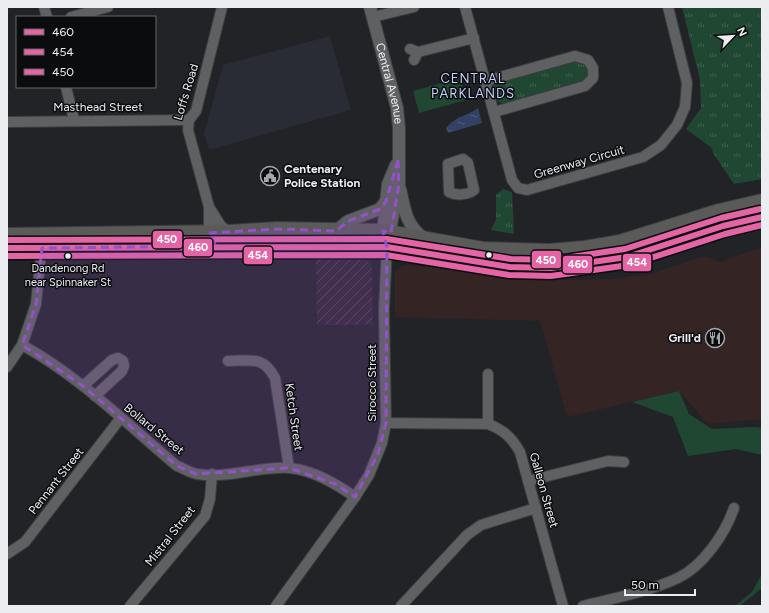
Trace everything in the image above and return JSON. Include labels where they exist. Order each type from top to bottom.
[{"type":"main road","points":[[7,248],[42,241],[278,229],[387,232],[484,249],[532,252],[568,250],[620,242],[719,211],[762,201]]},
{"type":"main road","points":[[7,235],[42,241],[216,246],[387,246],[510,267],[551,268],[626,257],[723,226],[762,217]]},
{"type":"street","points":[[75,16],[108,7]]},
{"type":"street","name":"Loffs Road","points":[[216,246],[210,233],[209,207],[188,130],[189,120],[196,111],[222,7]]},
{"type":"street","points":[[372,12],[414,7]]},
{"type":"street","name":"Greenway Circuit","points":[[465,7],[512,180],[518,188],[527,190],[643,157],[661,145],[677,125],[686,107],[687,83],[668,7]]},
{"type":"street","name":"Central Avenue","points":[[372,12],[397,108],[399,128],[399,184],[408,221],[412,228],[422,237]]},
{"type":"street","points":[[414,54],[474,38]]},
{"type":"street","points":[[486,81],[576,56],[588,60],[593,68],[593,78],[585,86],[494,112]]},
{"type":"street","points":[[66,88],[74,120]]},
{"type":"street","name":"Masthead Street","points":[[7,122],[74,120],[189,120]]},
{"type":"street","name":"Central Avenue","points":[[387,246],[386,201],[388,184],[398,160]]},
{"type":"street","name":"Central Avenue","points":[[387,232],[399,184]]},
{"type":"street","points":[[336,231],[348,222],[380,209],[386,201]]},
{"type":"street","name":"Loffs Road","points":[[209,207],[221,226],[229,232]]},
{"type":"street","points":[[7,367],[22,345],[36,304],[42,241]]},
{"type":"street","name":"Sirocco Street","points":[[276,606],[355,497],[369,475],[378,454],[386,423],[384,310],[387,246]]},
{"type":"street","name":"Bollard Street","points":[[22,345],[45,358],[83,386],[177,466],[196,474],[289,468],[335,484],[355,497]]},
{"type":"street","points":[[83,386],[112,360],[118,358],[123,361],[124,366],[122,371],[95,396]]},
{"type":"street","name":"Ketch Street","points":[[228,361],[261,361],[276,378],[289,468]]},
{"type":"street","points":[[488,374],[488,424]]},
{"type":"street","name":"Pennant Street","points":[[7,554],[25,542],[120,419]]},
{"type":"street","name":"Galleon Street","points":[[386,423],[488,424],[499,428],[512,438],[520,452],[563,606]]},
{"type":"street","points":[[528,481],[608,461],[624,462]]},
{"type":"street","name":"Mistral Street","points":[[130,606],[205,516],[210,499],[212,474]]},
{"type":"street","points":[[402,606],[467,536],[481,525],[536,508]]},
{"type":"street","points":[[583,606],[644,590],[679,578],[707,556],[729,524],[734,508]]},
{"type":"highlighted area","points":[[398,160],[399,184],[391,233],[383,231],[387,247],[386,423],[378,454],[355,497],[335,484],[289,468],[196,474],[177,466],[83,386],[22,345],[36,304],[42,248],[216,246],[209,233],[277,229],[336,231],[348,221],[380,209],[386,201]]},
{"type":"shaded area","points":[[330,36],[351,110],[209,150],[204,134],[223,65]]},
{"type":"shaded area","points":[[762,247],[762,419],[708,424],[679,391],[567,417],[540,321],[395,317],[395,272],[400,267],[407,265],[565,280],[611,279],[651,274],[705,256],[720,262]]},
{"type":"shaded area","points":[[316,255],[361,256],[370,263],[372,271],[373,325],[317,325]]},
{"type":"green space","points":[[682,7],[762,7],[762,179],[734,184],[713,153],[712,148],[686,129],[701,108],[700,80]]},
{"type":"green space","points":[[576,60],[584,64],[588,70],[588,76],[582,83],[504,104],[494,97],[492,91],[494,84]]},
{"type":"green space","points":[[460,78],[466,100],[419,113],[413,91]]},
{"type":"green space","points":[[503,189],[512,192],[514,234],[491,230],[496,219],[496,195]]},
{"type":"green space","points":[[679,391],[689,414],[712,429],[762,428],[762,455],[736,449],[688,456],[673,417],[632,402]]},
{"type":"green space","points":[[762,574],[762,588],[740,606],[735,606],[752,592]]},
{"type":"water","points":[[478,108],[482,123],[448,133],[446,128],[450,124],[458,118]]},
{"type":"transit line","name":"450","points":[[7,240],[387,239],[511,259],[551,260],[625,249],[721,218],[760,209]]},
{"type":"transit line","name":"460","points":[[7,248],[387,247],[510,267],[551,268],[627,257],[723,226],[762,217]]},
{"type":"transit line","name":"454","points":[[7,256],[386,255],[509,275],[551,276],[629,265],[725,234],[762,225]]},
{"type":"place","name":"Centenary Police Station","points":[[270,176]]},
{"type":"place","name":"Dandenong Rd near Spinnaker St","points":[[68,256]]},
{"type":"place","name":"Grill'd","points":[[715,338]]},
{"type":"district","name":"CENTRAL PARKLANDS","points":[[473,86]]}]
